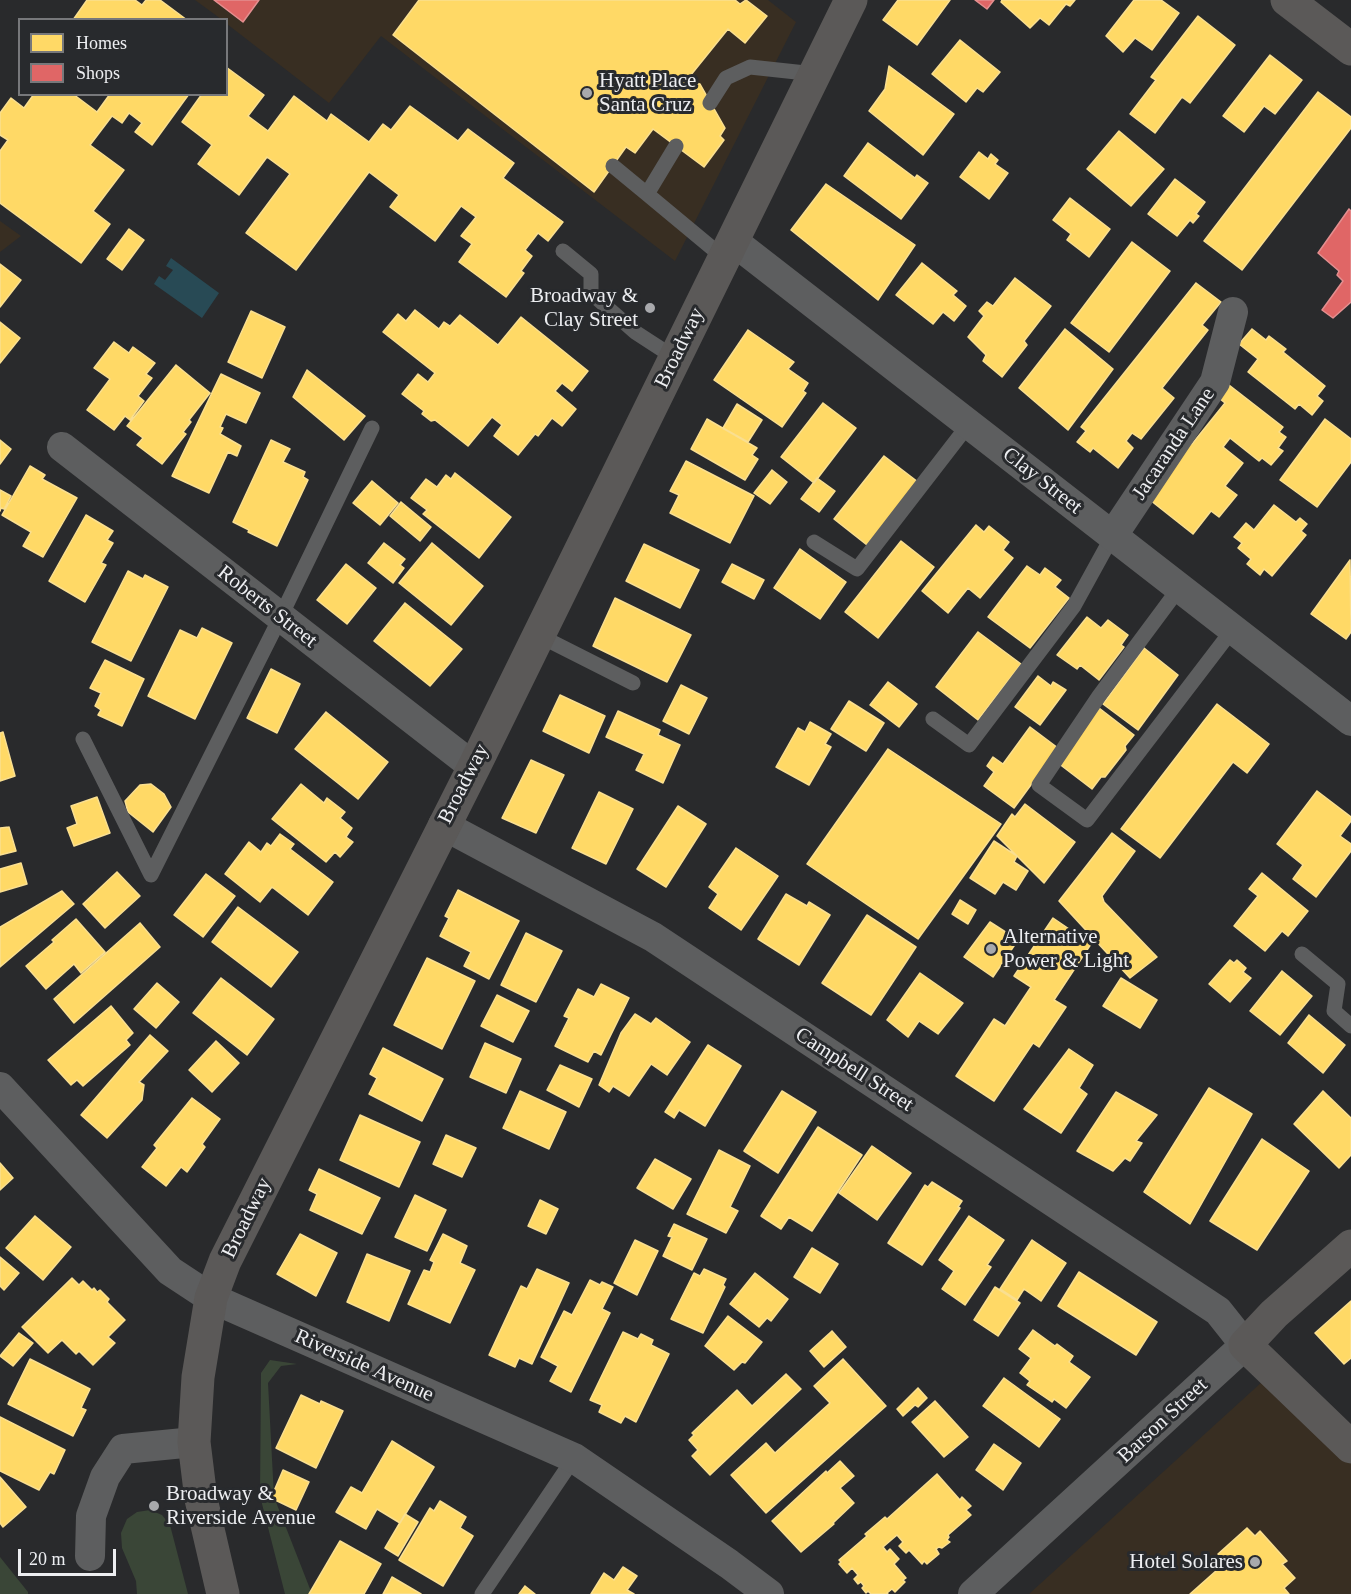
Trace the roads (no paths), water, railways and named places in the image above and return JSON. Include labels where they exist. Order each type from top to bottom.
[{"type":"main road","name":"Broadway","points":[[223,1594],[201,1499],[194,1442],[198,1377],[211,1299],[225,1261],[474,766],[850,0]]},
{"type":"main road","points":[[1287,0],[1351,49]]},
{"type":"main road","name":"Barson Street","points":[[1245,1345],[1274,1314],[1351,1246]]},
{"type":"main road","points":[[1245,1345],[1351,1447]]},
{"type":"street","name":"Clay Street","points":[[729,249],[969,424],[1351,722]]},
{"type":"street","name":"Jacaranda Lane","points":[[1113,536],[1215,382],[1233,312]]},
{"type":"street","name":"Roberts Street","points":[[62,447],[474,766]]},
{"type":"street","name":"Campbell Street","points":[[443,825],[653,937],[1218,1311],[1245,1345]]},
{"type":"street","name":"Riverside Avenue","points":[[0,1087],[170,1271],[211,1299],[574,1458],[769,1594]]},
{"type":"street","name":"Barson Street","points":[[973,1594],[1245,1345]]},
{"type":"street","points":[[90,1556],[91,1516],[105,1477],[123,1449],[194,1442]]},
{"type":"lane","points":[[710,103],[726,78],[750,67],[814,74]]},
{"type":"lane","points":[[646,194],[676,146]]},
{"type":"lane","points":[[613,166],[646,194],[729,249]]},
{"type":"lane","points":[[563,251],[591,273],[591,293],[635,333],[675,358]]},
{"type":"lane","points":[[814,542],[858,569],[969,424]]},
{"type":"lane","points":[[83,739],[151,875],[372,428]]},
{"type":"lane","points":[[933,719],[969,745],[1074,606],[1113,536]]},
{"type":"lane","points":[[1180,587],[1099,696],[1039,785],[1087,820],[1233,629]]},
{"type":"lane","points":[[538,635],[633,683]]},
{"type":"lane","points":[[1302,954],[1338,984],[1334,1011],[1351,1026]]},
{"type":"lane","points":[[482,1594],[574,1458]]},
{"type":"water","points":[[171,258],[219,293],[202,318],[154,284],[159,276],[165,280],[173,270],[166,266]]},
{"type":"place","name":"Hyatt Place Santa Cruz","points":[[587,93]]},
{"type":"place","name":"Broadway & Clay Street","points":[[650,308]]},
{"type":"place","name":"Alternative Power & Light","points":[[991,949]]},
{"type":"place","name":"Broadway & Riverside Avenue","points":[[154,1506]]},
{"type":"place","name":"Hotel Solares","points":[[1255,1562]]}]
